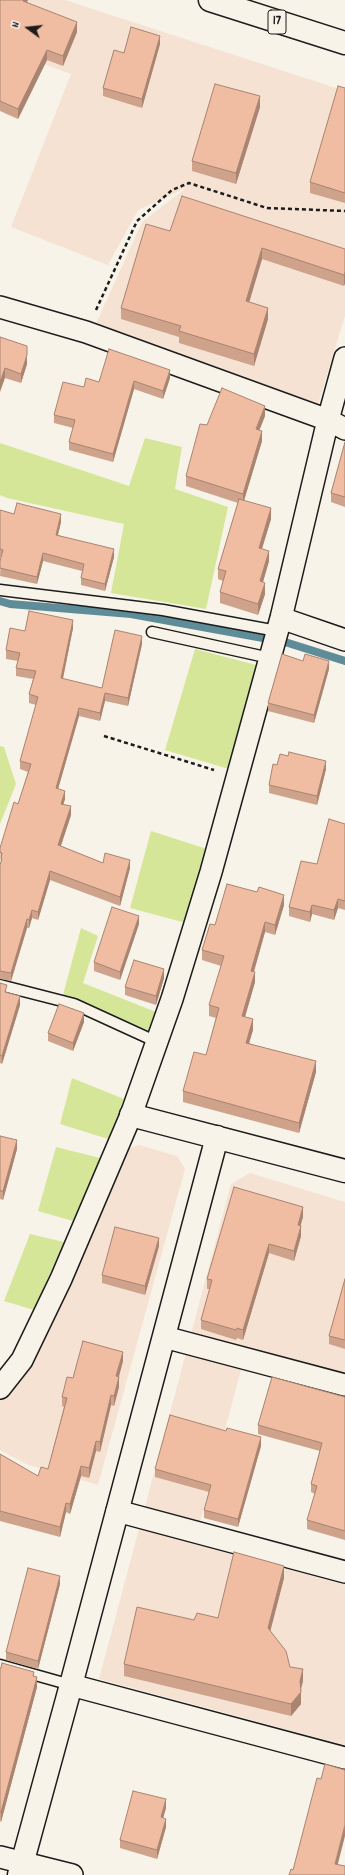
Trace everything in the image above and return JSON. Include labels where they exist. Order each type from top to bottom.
[{"type":"street","name":"17","points":[[210,0],[345,43]]},
{"type":"street","points":[[0,307],[86,332],[337,425]]},
{"type":"street","points":[[0,1388],[22,1360],[60,1279],[131,1115],[172,999],[211,872],[279,625],[337,425],[345,358]]},
{"type":"street","points":[[279,625],[345,640]]},
{"type":"street","points":[[131,1115],[345,1171]]},
{"type":"street","points":[[20,1869],[71,1685],[217,1138]]},
{"type":"street","points":[[164,1337],[345,1385]]},
{"type":"street","points":[[117,1511],[345,1572]]},
{"type":"street","points":[[71,1685],[345,1758]]},
{"type":"street","points":[[0,1856],[20,1869],[72,1875]]},
{"type":"lane","points":[[0,590],[279,625]]},
{"type":"lane","points":[[152,632],[270,658]]},
{"type":"lane","points":[[0,985],[74,1004],[157,1042]]},
{"type":"lane","points":[[0,1665],[71,1685]]},
{"type":"path","points":[[86,332],[137,221],[172,190],[189,183],[267,208],[345,211]]},
{"type":"path","points":[[104,736],[237,777]]},
{"type":"shaded area","points":[[0,0],[65,0],[345,91],[345,316],[318,404],[95,326],[142,222],[186,188],[138,210],[108,265],[11,227],[71,74],[0,48]]},
{"type":"shaded area","points":[[139,1145],[177,1156],[185,1169],[98,1485],[28,1465],[0,1450],[0,1400],[30,1366],[127,1149]]},
{"type":"shaded area","points":[[250,1173],[345,1202],[345,1374],[247,1348],[194,1544],[345,1585],[345,1745],[99,1679],[231,1184]]},
{"type":"green space","points":[[145,438],[182,447],[175,489],[228,507],[206,609],[111,593],[124,524],[7,498],[0,495],[0,443],[129,486]]},
{"type":"green space","points":[[195,649],[260,666],[232,770],[165,750]]},
{"type":"green space","points":[[0,746],[4,747],[16,784],[0,824]]},
{"type":"green space","points":[[151,831],[210,850],[186,923],[130,908]]},
{"type":"green space","points":[[81,928],[98,936],[83,983],[156,1012],[150,1031],[63,995]]},
{"type":"green space","points":[[72,1078],[124,1099],[108,1139],[60,1124]]},
{"type":"green space","points":[[56,1147],[100,1158],[73,1221],[38,1211]]},
{"type":"green space","points":[[30,1234],[64,1242],[34,1310],[4,1301]]},
{"type":"building","points":[[0,0],[24,0],[23,1],[77,22],[63,56],[47,50],[18,109],[0,101]]},
{"type":"building","points":[[131,27],[160,36],[142,99],[103,88],[114,50],[124,53]]},
{"type":"building","points":[[215,84],[260,96],[236,173],[192,161]]},
{"type":"building","points":[[338,86],[345,88],[345,193],[310,182]]},
{"type":"building","points":[[182,196],[345,249],[344,275],[262,248],[246,301],[268,308],[254,354],[179,331],[181,326],[121,308],[146,224],[170,231]]},
{"type":"building","points":[[0,337],[27,346],[27,355],[21,374],[5,368],[0,382]]},
{"type":"building","points":[[109,349],[170,370],[163,391],[134,381],[113,454],[69,442],[75,420],[54,415],[63,382],[84,387],[86,378],[99,382]]},
{"type":"building","points":[[222,388],[265,406],[256,429],[262,431],[243,494],[186,476],[200,424],[207,425]]},
{"type":"building","points":[[345,442],[345,497],[331,493]]},
{"type":"building","points":[[239,499],[271,508],[259,548],[269,551],[260,581],[265,583],[258,604],[220,592],[226,571],[218,569]]},
{"type":"building","points":[[17,503],[61,514],[56,535],[114,549],[105,584],[81,578],[84,564],[43,553],[37,577],[0,568],[3,550],[0,549],[0,510],[14,514]]},
{"type":"building","points":[[29,611],[73,620],[61,678],[102,688],[115,630],[142,636],[128,698],[105,693],[100,713],[79,708],[56,788],[65,791],[61,804],[71,806],[58,845],[103,863],[105,853],[130,860],[120,897],[50,871],[38,912],[32,910],[29,920],[27,919],[11,973],[0,971],[0,865],[2,853],[0,852],[0,848],[14,802],[18,804],[31,764],[20,761],[38,697],[29,694],[36,671],[16,668],[20,653],[6,650],[10,628],[25,631]]},
{"type":"building","points":[[282,654],[303,661],[305,654],[329,661],[314,715],[268,703]]},
{"type":"building","points":[[289,752],[326,761],[317,796],[269,785],[273,764],[277,765],[280,754],[288,756]]},
{"type":"building","points":[[329,819],[345,824],[345,901],[338,899],[334,910],[312,905],[310,912],[289,907],[301,861],[317,864]]},
{"type":"building","points":[[227,884],[257,892],[259,887],[284,895],[275,925],[265,922],[251,971],[255,972],[242,1016],[253,1019],[246,1043],[316,1061],[299,1123],[183,1091],[194,1052],[206,1055],[219,1008],[209,1005],[224,956],[202,950],[210,924],[215,925]]},
{"type":"building","points":[[112,907],[139,916],[120,972],[94,962]]},
{"type":"building","points":[[134,960],[164,969],[156,996],[125,987]]},
{"type":"building","points":[[0,983],[7,985],[5,992],[20,996],[2,1056],[0,1055]]},
{"type":"building","points":[[59,1004],[84,1013],[73,1043],[48,1033]]},
{"type":"building","points":[[0,1136],[17,1140],[3,1191],[0,1191]]},
{"type":"building","points":[[234,1187],[303,1207],[298,1225],[301,1226],[294,1251],[269,1244],[243,1330],[237,1328],[236,1330],[201,1320],[212,1280],[207,1279]]},
{"type":"building","points":[[115,1227],[159,1238],[145,1286],[102,1275]]},
{"type":"building","points":[[345,1279],[345,1340],[329,1336]]},
{"type":"building","points":[[83,1341],[123,1352],[116,1376],[119,1377],[114,1396],[111,1395],[100,1442],[96,1441],[89,1468],[81,1466],[70,1504],[66,1503],[60,1527],[0,1511],[0,1454],[38,1476],[41,1467],[48,1469],[67,1398],[62,1397],[67,1377],[73,1378]]},
{"type":"building","points":[[272,1377],[345,1397],[345,1531],[307,1520],[317,1486],[311,1484],[322,1443],[258,1425]]},
{"type":"building","points":[[170,1415],[226,1431],[227,1428],[261,1437],[238,1519],[204,1510],[211,1485],[155,1469]]},
{"type":"building","points":[[234,1552],[284,1566],[268,1628],[286,1651],[290,1667],[303,1669],[300,1681],[301,1692],[291,1704],[124,1664],[137,1607],[194,1620],[197,1613],[218,1618]]},
{"type":"building","points":[[28,1568],[60,1576],[38,1661],[6,1652]]},
{"type":"building","points":[[2,1663],[34,1672],[33,1676],[37,1677],[0,1812],[0,1668]]},
{"type":"building","points":[[325,1764],[345,1770],[345,1825],[335,1864],[345,1866],[345,1875],[289,1875],[291,1869],[293,1870],[317,1778],[321,1779]]},
{"type":"building","points":[[133,1791],[166,1799],[161,1817],[166,1819],[157,1850],[120,1840]]},
{"type":"waterway","points":[[0,601],[10,604],[131,614],[285,642],[345,661]]}]
